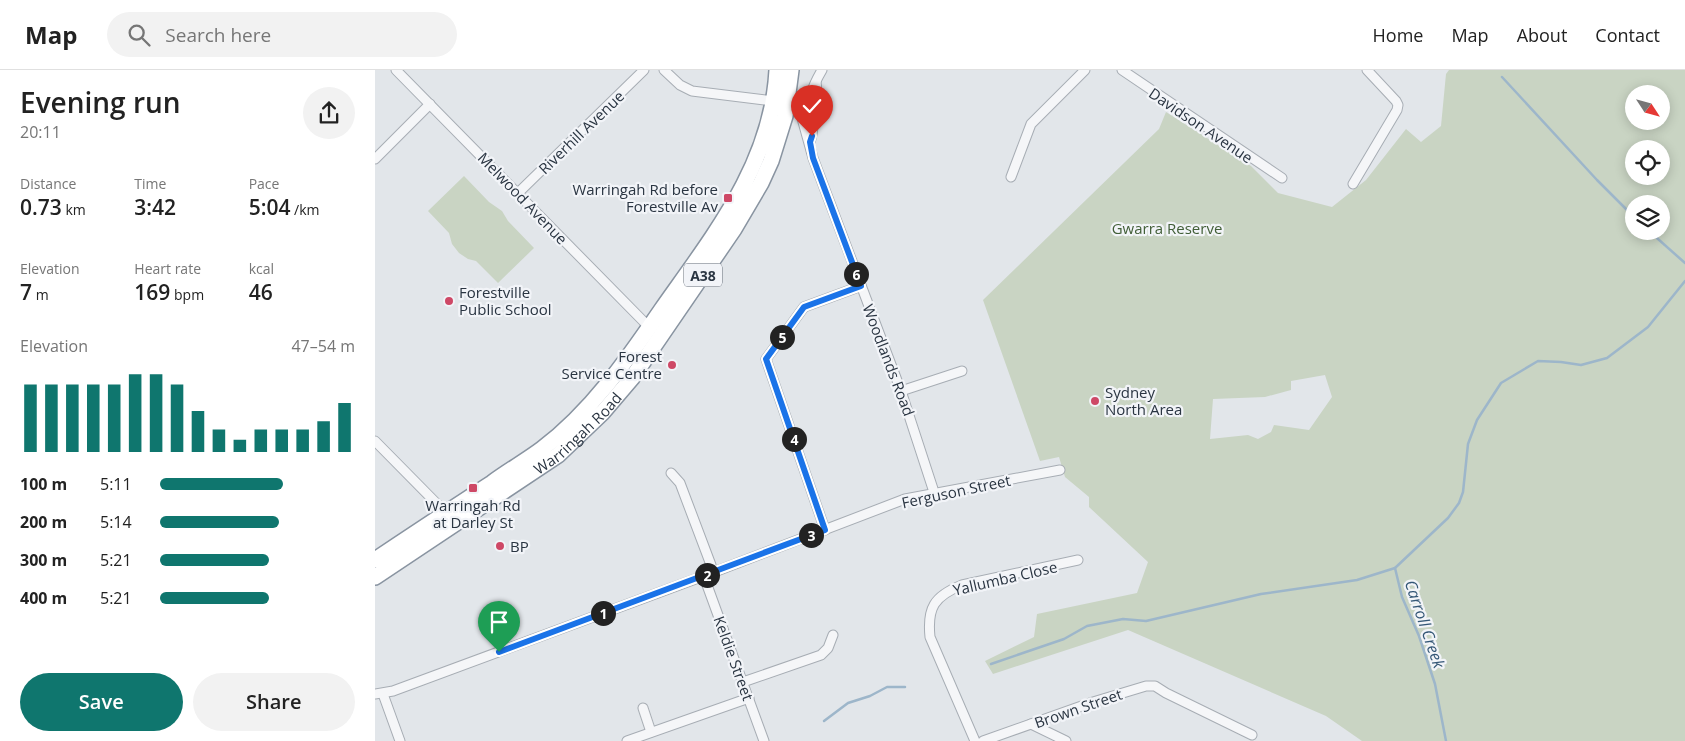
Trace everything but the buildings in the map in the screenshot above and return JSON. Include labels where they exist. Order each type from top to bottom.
[{"type":"highway","name":"Warringah Road","points":[[375,560],[558,455],[603,412],[632,378],[734,229],[750,204],[771,161],[783,121],[777,70]]},
{"type":"highway","name":"Warringah Road","points":[[375,577],[543,449],[577,419],[613,379],[741,193],[780,103],[791,70]]},
{"type":"street","name":"Melwood Avenue","points":[[396,70],[649,327]]},
{"type":"street","name":"Riverhill Avenue","points":[[518,193],[644,70]]},
{"type":"street","points":[[663,70],[679,86],[692,91],[780,103],[799,102],[809,97],[822,70]]},
{"type":"street","points":[[1011,178],[1031,124],[1085,70]]},
{"type":"street","name":"Davidson Avenue","points":[[1122,70],[1282,178]]},
{"type":"street","points":[[1353,184],[1397,110],[1398,105],[1367,70]]},
{"type":"street","points":[[780,103],[794,110],[807,110],[818,92],[816,82]]},
{"type":"street","name":"Woodlands Road","points":[[809,97],[805,132],[810,142],[813,158],[901,391],[933,488],[933,494]]},
{"type":"street","points":[[375,159],[430,104]]},
{"type":"street","name":"Woodlands Road","points":[[807,110],[812,136],[810,142]]},
{"type":"street","points":[[825,530],[766,359],[804,307],[861,286]]},
{"type":"street","points":[[901,391],[962,371]]},
{"type":"street","points":[[375,441],[451,518]]},
{"type":"street","name":"Ferguson Street","points":[[379,694],[709,574],[905,499],[1060,470]]},
{"type":"street","name":"Keldie Street","points":[[671,474],[680,483],[711,565],[712,568],[706,582],[764,741]]},
{"type":"street","name":"Yallumba Close","points":[[975,741],[930,638],[928,619],[934,605],[946,591],[962,585],[1078,560]]},
{"type":"street","points":[[743,682],[821,655],[828,648],[833,635]]},
{"type":"street","name":"Brown Street","points":[[983,741],[1093,702],[1146,686],[1155,686],[1252,735]]},
{"type":"street","points":[[379,694],[400,741]]},
{"type":"street","points":[[627,741],[749,698]]},
{"type":"street","points":[[643,708],[651,732]]},
{"type":"street","points":[[1031,724],[1066,741]]},
{"type":"green space","name":"Gwarra Reserve","points":[[1449,70],[1685,70],[1685,741],[1362,741],[1326,716],[1128,630],[993,674],[985,661],[1034,637],[1037,614],[1137,593],[1148,562],[1089,507],[1089,497],[1065,477],[1059,457],[1040,461],[983,300],[1159,129],[1166,112],[1251,166],[1278,193],[1332,207],[1366,180],[1406,129],[1421,142],[1441,126],[1446,74]],"holes":[[[1325,375],[1332,397],[1309,430],[1274,425],[1271,432],[1258,439],[1248,435],[1210,439],[1213,399],[1265,397],[1291,390],[1291,381]]]},
{"type":"green space","points":[[464,176],[489,202],[502,211],[508,221],[534,248],[498,283],[476,261],[468,259],[459,253],[452,244],[449,233],[428,211]]},
{"type":"waterway","points":[[1502,77],[1625,208]]},
{"type":"waterway","points":[[1659,240],[1685,263]]},
{"type":"waterway","name":"Carroll Creek","points":[[1446,741],[1435,684],[1419,636],[1402,597],[1395,568],[1448,518],[1459,503],[1463,492],[1468,444],[1477,420],[1501,383],[1538,361],[1581,365],[1607,358],[1648,327],[1685,281]]},
{"type":"waterway","points":[[991,664],[1064,639],[1087,626],[1123,619],[1146,621],[1261,594],[1357,580],[1395,568]]},
{"type":"waterway","points":[[824,721],[848,703],[870,696],[887,687],[905,687]]},
{"type":"place","name":"Warringah Rd before Forestville Av","points":[[728,198]]},
{"type":"place","name":"Forestville Public School","points":[[449,301]]},
{"type":"place","name":"Forest Service Centre","points":[[672,365]]},
{"type":"place","name":"Sydney North Area","points":[[1095,401]]},
{"type":"place","name":"Warringah Rd at Darley St","points":[[473,488]]},
{"type":"place","name":"BP","points":[[500,546]]},
{"type":"route","points":[[499,652],[825,530],[766,359],[804,307],[861,286],[813,158],[810,142],[812,136]]}]
